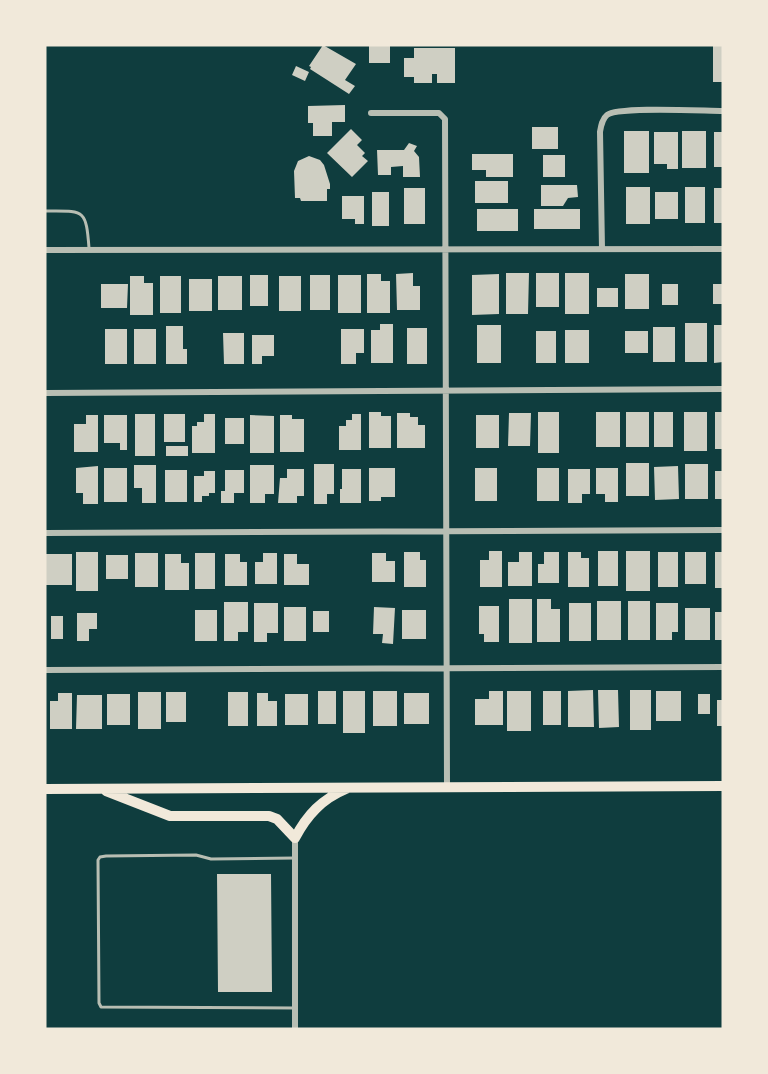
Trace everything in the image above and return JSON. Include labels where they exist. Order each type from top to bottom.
[{"type":"highway","points":[[45,789],[723,786]]},
{"type":"highway","points":[[100,789],[170,816],[269,816],[283,824],[295,838],[304,823],[322,802],[352,787]]},
{"type":"street","points":[[602,249],[600,132],[605,117],[609,113],[627,111],[723,111]]},
{"type":"street","points":[[371,113],[439,113],[443,116],[446,250],[447,787]]},
{"type":"street","points":[[45,250],[723,249]]},
{"type":"street","points":[[45,393],[723,389]]},
{"type":"street","points":[[45,533],[723,530]]},
{"type":"street","points":[[45,670],[723,667]]},
{"type":"street","points":[[295,838],[295,1029]]},
{"type":"lane","points":[[45,211],[75,211],[83,216],[87,222],[89,250]]},
{"type":"lane","points":[[295,858],[212,859],[196,855],[117,856],[100,857],[98,861],[99,1003],[101,1007],[295,1008]]},
{"type":"building","points":[[323,45],[356,64],[345,80],[355,86],[349,94],[310,69],[309,66]]},
{"type":"building","points":[[369,45],[390,45],[390,63],[369,63]]},
{"type":"building","points":[[713,45],[723,45],[723,82],[713,82]]},
{"type":"building","points":[[414,48],[455,48],[455,83],[437,83],[437,74],[432,74],[432,83],[414,83],[414,77],[404,77],[404,58],[414,58]]},
{"type":"building","points":[[296,66],[309,72],[305,81],[292,75]]},
{"type":"building","points":[[345,105],[345,122],[332,122],[332,136],[313,136],[313,123],[308,123],[308,106]]},
{"type":"building","points":[[532,127],[558,127],[558,149],[532,149]]},
{"type":"building","points":[[351,129],[362,140],[357,145],[365,153],[362,156],[368,161],[352,177],[327,153]]},
{"type":"building","points":[[624,131],[649,131],[649,173],[624,173]]},
{"type":"building","points":[[682,131],[706,131],[706,168],[682,168]]},
{"type":"building","points":[[654,132],[678,132],[678,169],[667,169],[667,164],[654,164]]},
{"type":"building","points":[[714,132],[723,132],[723,167],[714,167]]},
{"type":"building","points":[[409,143],[417,146],[414,151],[419,157],[420,177],[403,177],[403,166],[391,167],[391,175],[378,175],[377,150],[404,150]]},
{"type":"building","points":[[472,154],[513,154],[513,177],[486,177],[486,170],[472,170]]},
{"type":"building","points":[[543,155],[565,155],[565,177],[543,177]]},
{"type":"building","points":[[309,156],[320,160],[324,165],[330,184],[330,189],[327,189],[327,201],[301,201],[300,198],[295,198],[294,171],[298,161]]},
{"type":"building","points":[[475,181],[508,181],[508,203],[475,203]]},
{"type":"building","points":[[541,185],[577,185],[578,197],[568,198],[563,206],[541,206]]},
{"type":"building","points":[[626,187],[650,187],[650,224],[626,224]]},
{"type":"building","points":[[685,187],[705,187],[705,223],[685,223]]},
{"type":"building","points":[[404,188],[425,188],[425,224],[404,224]]},
{"type":"building","points":[[714,188],[723,188],[723,223],[714,223]]},
{"type":"building","points":[[372,192],[389,192],[389,226],[372,226]]},
{"type":"building","points":[[655,192],[678,192],[678,219],[655,219]]},
{"type":"building","points":[[342,196],[364,196],[364,224],[355,224],[355,219],[342,219]]},
{"type":"building","points":[[477,209],[518,209],[518,231],[477,231]]},
{"type":"building","points":[[534,209],[580,209],[580,229],[534,229]]},
{"type":"building","points":[[413,273],[413,286],[420,286],[420,310],[397,310],[396,274]]},
{"type":"building","points":[[506,273],[529,273],[528,314],[506,314]]},
{"type":"building","points":[[536,273],[559,273],[559,307],[536,307]]},
{"type":"building","points":[[565,273],[589,273],[589,314],[565,314]]},
{"type":"building","points":[[367,274],[381,274],[381,281],[390,281],[390,313],[367,313]]},
{"type":"building","points":[[499,274],[499,314],[472,315],[472,275]]},
{"type":"building","points":[[625,274],[649,274],[649,309],[625,309]]},
{"type":"building","points":[[250,275],[268,275],[268,306],[250,306]]},
{"type":"building","points":[[310,275],[330,275],[330,310],[310,310]]},
{"type":"building","points":[[338,275],[361,275],[361,313],[338,313]]},
{"type":"building","points":[[130,276],[144,276],[144,283],[153,283],[153,315],[130,315]]},
{"type":"building","points":[[160,276],[181,276],[181,313],[160,313]]},
{"type":"building","points":[[218,276],[242,276],[242,310],[218,310]]},
{"type":"building","points":[[279,276],[301,276],[301,311],[279,311]]},
{"type":"building","points":[[189,279],[212,279],[212,311],[189,311]]},
{"type":"building","points":[[101,284],[128,284],[127,308],[101,308]]},
{"type":"building","points":[[662,284],[678,284],[678,305],[662,305]]},
{"type":"building","points":[[713,284],[723,284],[723,304],[713,304]]},
{"type":"building","points":[[597,288],[618,288],[618,307],[597,307]]},
{"type":"building","points":[[685,323],[707,323],[707,362],[685,362]]},
{"type":"building","points":[[380,324],[393,324],[393,363],[371,363],[371,330],[380,330]]},
{"type":"building","points":[[477,325],[501,325],[501,363],[477,363]]},
{"type":"building","points":[[714,325],[723,325],[723,362],[714,363]]},
{"type":"building","points":[[166,326],[183,326],[183,349],[187,349],[187,364],[166,364]]},
{"type":"building","points":[[653,327],[675,327],[675,362],[653,362]]},
{"type":"building","points":[[407,328],[427,328],[427,364],[407,364]]},
{"type":"building","points":[[105,329],[127,329],[127,364],[105,364]]},
{"type":"building","points":[[134,329],[156,329],[156,364],[134,364]]},
{"type":"building","points":[[341,329],[364,329],[364,353],[356,353],[356,364],[341,364]]},
{"type":"building","points":[[565,330],[589,330],[589,363],[565,363]]},
{"type":"building","points":[[536,331],[556,331],[556,363],[536,363]]},
{"type":"building","points":[[625,331],[648,331],[648,353],[625,353]]},
{"type":"building","points":[[223,333],[244,333],[244,364],[224,364]]},
{"type":"building","points":[[252,335],[274,335],[274,356],[262,356],[262,364],[252,364]]},
{"type":"building","points":[[369,412],[381,412],[381,416],[391,416],[391,448],[369,448]]},
{"type":"building","points":[[538,412],[559,412],[559,453],[538,453]]},
{"type":"building","points":[[596,412],[620,412],[620,447],[596,447]]},
{"type":"building","points":[[626,412],[649,412],[649,447],[626,447]]},
{"type":"building","points":[[654,412],[673,412],[673,447],[654,447]]},
{"type":"building","points":[[684,412],[707,412],[707,451],[684,451]]},
{"type":"building","points":[[715,412],[723,412],[723,449],[715,449]]},
{"type":"building","points":[[397,413],[410,413],[410,417],[418,417],[418,425],[425,425],[425,448],[397,448]]},
{"type":"building","points":[[509,413],[531,413],[530,446],[508,446]]},
{"type":"building","points":[[135,414],[155,414],[155,456],[135,456]]},
{"type":"building","points":[[164,414],[185,414],[185,442],[164,442]]},
{"type":"building","points":[[204,414],[215,414],[215,453],[192,453],[192,426],[197,426],[197,422],[204,422]]},
{"type":"building","points":[[352,414],[361,414],[361,450],[339,450],[339,426],[346,426],[346,420],[352,420]]},
{"type":"building","points":[[86,415],[98,415],[98,452],[74,452],[74,424],[86,424]]},
{"type":"building","points":[[104,415],[127,415],[127,450],[120,450],[120,443],[104,443]]},
{"type":"building","points":[[250,415],[274,416],[274,453],[250,453]]},
{"type":"building","points":[[280,415],[292,415],[292,419],[304,419],[304,452],[280,452]]},
{"type":"building","points":[[476,415],[499,415],[499,448],[476,448]]},
{"type":"building","points":[[225,418],[244,418],[244,444],[225,444]]},
{"type":"building","points":[[166,446],[188,446],[188,456],[166,456]]},
{"type":"building","points":[[626,463],[649,463],[649,496],[626,496]]},
{"type":"building","points":[[314,464],[334,464],[334,494],[327,494],[327,504],[314,504]]},
{"type":"building","points":[[685,464],[708,464],[708,499],[685,499]]},
{"type":"building","points":[[134,465],[156,465],[156,503],[142,503],[142,488],[134,488]]},
{"type":"building","points":[[250,465],[274,465],[274,494],[265,494],[265,503],[250,503]]},
{"type":"building","points":[[98,466],[98,504],[83,504],[83,493],[76,493],[76,468]]},
{"type":"building","points":[[678,466],[679,499],[655,500],[654,467]]},
{"type":"building","points":[[104,468],[127,468],[127,502],[104,502]]},
{"type":"building","points":[[369,468],[395,468],[395,497],[381,497],[381,501],[369,501]]},
{"type":"building","points":[[475,468],[497,468],[497,501],[475,501]]},
{"type":"building","points":[[537,468],[559,468],[559,501],[537,501]]},
{"type":"building","points":[[596,468],[618,468],[618,502],[605,502],[605,494],[596,494]]},
{"type":"building","points":[[287,469],[304,469],[304,496],[297,496],[297,503],[278,503],[280,478],[287,478]]},
{"type":"building","points":[[342,469],[361,469],[361,503],[340,503]]},
{"type":"building","points":[[568,469],[590,469],[590,494],[582,494],[582,503],[568,503]]},
{"type":"building","points":[[165,470],[187,470],[187,502],[165,502]]},
{"type":"building","points":[[225,470],[244,470],[244,493],[234,493],[234,503],[221,503],[221,491],[225,491]]},
{"type":"building","points":[[204,471],[215,471],[215,493],[202,496],[202,502],[194,502],[194,476],[204,476]]},
{"type":"building","points":[[715,471],[723,471],[723,499],[715,499]]},
{"type":"building","points":[[489,551],[502,551],[502,587],[480,587],[480,560],[489,560]]},
{"type":"building","points":[[598,551],[618,551],[618,586],[598,586]]},
{"type":"building","points":[[626,551],[650,551],[650,591],[626,591]]},
{"type":"building","points":[[76,552],[98,552],[98,591],[76,591]]},
{"type":"building","points":[[404,552],[420,552],[420,560],[426,560],[426,587],[404,587]]},
{"type":"building","points":[[519,552],[532,552],[532,586],[508,586],[508,562],[519,562]]},
{"type":"building","points":[[544,552],[559,552],[559,583],[538,583],[538,564],[544,564]]},
{"type":"building","points":[[568,552],[581,552],[581,558],[589,558],[589,587],[568,587]]},
{"type":"building","points":[[658,552],[678,552],[678,587],[658,587]]},
{"type":"building","points":[[685,552],[706,552],[706,584],[685,584]]},
{"type":"building","points":[[715,552],[723,552],[723,588],[715,588]]},
{"type":"building","points":[[135,553],[158,553],[158,587],[135,587]]},
{"type":"building","points":[[195,553],[215,553],[215,589],[195,589]]},
{"type":"building","points":[[263,553],[277,553],[277,584],[255,584],[255,562],[263,562]]},
{"type":"building","points":[[372,553],[386,553],[386,561],[395,561],[395,582],[372,582]]},
{"type":"building","points":[[46,554],[72,554],[72,585],[46,585]]},
{"type":"building","points":[[165,554],[181,554],[181,563],[189,563],[189,590],[165,590]]},
{"type":"building","points":[[225,554],[240,554],[240,562],[247,562],[247,586],[225,586]]},
{"type":"building","points":[[284,554],[297,554],[297,564],[309,564],[309,585],[284,585]]},
{"type":"building","points":[[106,555],[128,555],[128,579],[106,579]]},
{"type":"building","points":[[509,599],[532,599],[532,643],[509,643]]},
{"type":"building","points":[[537,599],[551,599],[551,609],[560,609],[560,642],[537,642]]},
{"type":"building","points":[[597,601],[621,601],[621,640],[597,640]]},
{"type":"building","points":[[628,601],[650,601],[650,640],[628,640]]},
{"type":"building","points":[[224,602],[248,602],[248,632],[238,632],[238,641],[224,641]]},
{"type":"building","points":[[254,603],[278,603],[278,633],[267,633],[267,642],[254,642]]},
{"type":"building","points":[[569,603],[591,603],[591,641],[569,641]]},
{"type":"building","points":[[656,603],[678,603],[678,632],[672,632],[672,640],[656,640]]},
{"type":"building","points":[[479,606],[499,606],[499,642],[484,642],[484,634],[479,634]]},
{"type":"building","points":[[284,607],[306,607],[306,641],[284,641]]},
{"type":"building","points":[[374,607],[395,608],[393,644],[382,643],[383,634],[373,634]]},
{"type":"building","points":[[685,608],[710,608],[710,640],[685,640]]},
{"type":"building","points":[[195,610],[217,610],[217,641],[195,641]]},
{"type":"building","points":[[402,610],[426,610],[426,639],[402,639]]},
{"type":"building","points":[[313,611],[329,611],[329,632],[313,632]]},
{"type":"building","points":[[715,612],[723,612],[723,640],[715,640]]},
{"type":"building","points":[[77,613],[97,613],[97,629],[89,629],[89,641],[77,641]]},
{"type":"building","points":[[51,616],[63,616],[63,639],[51,639]]},
{"type":"building","points":[[593,690],[594,727],[568,727],[568,691]]},
{"type":"building","points":[[598,690],[618,690],[619,727],[599,728]]},
{"type":"building","points":[[630,690],[651,690],[651,730],[630,730]]},
{"type":"building","points":[[318,691],[336,691],[336,724],[318,724]]},
{"type":"building","points":[[343,691],[365,691],[365,733],[343,733]]},
{"type":"building","points":[[373,691],[397,691],[397,726],[373,726]]},
{"type":"building","points":[[489,691],[503,691],[503,725],[475,725],[475,699],[489,699]]},
{"type":"building","points":[[507,691],[531,691],[531,731],[507,731]]},
{"type":"building","points":[[543,691],[561,691],[561,725],[543,725]]},
{"type":"building","points":[[656,691],[681,691],[681,721],[656,721]]},
{"type":"building","points":[[138,692],[161,692],[161,729],[138,729]]},
{"type":"building","points":[[166,692],[186,692],[186,722],[166,722]]},
{"type":"building","points":[[228,692],[248,692],[248,726],[228,726]]},
{"type":"building","points":[[58,693],[72,693],[72,729],[50,729],[50,701],[58,701]]},
{"type":"building","points":[[257,693],[268,693],[268,701],[277,701],[277,726],[257,726]]},
{"type":"building","points":[[404,693],[429,693],[429,724],[404,724]]},
{"type":"building","points":[[107,694],[130,694],[130,725],[107,725]]},
{"type":"building","points":[[285,694],[308,694],[308,725],[285,725]]},
{"type":"building","points":[[698,694],[710,694],[710,714],[698,714]]},
{"type":"building","points":[[77,695],[102,695],[102,729],[76,729]]},
{"type":"building","points":[[717,700],[723,700],[723,726],[717,726]]},
{"type":"building","points":[[217,874],[271,874],[272,992],[218,992]]}]
